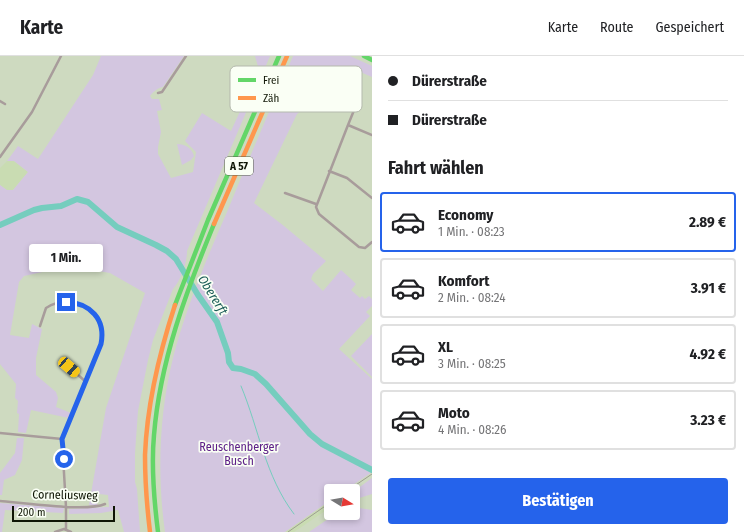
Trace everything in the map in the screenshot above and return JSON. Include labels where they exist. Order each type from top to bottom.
[{"type":"main road","name":"A 57","points":[[275,66],[279,56]]},
{"type":"main road","name":"A 57","points":[[283,66],[287,56]]},
{"type":"main road","points":[[364,56],[372,60]]},
{"type":"main road","name":"A 57","points":[[150,531],[146,496],[146,444],[152,392],[164,337],[186,272],[255,112]]},
{"type":"main road","name":"A 57","points":[[158,532],[153,494],[153,442],[159,391],[173,334],[187,292],[216,219],[263,112]]},
{"type":"street","points":[[0,157],[32,112],[61,56]]},
{"type":"street","points":[[158,93],[162,92],[186,56]]},
{"type":"street","points":[[0,102],[5,104]]},
{"type":"street","points":[[353,112],[316,204],[319,214],[359,247],[366,248],[372,242]]},
{"type":"street","points":[[348,125],[372,135]]},
{"type":"street","points":[[330,171],[347,178],[372,198]]},
{"type":"street","points":[[285,193],[316,204]]},
{"type":"street","points":[[40,326],[46,308],[60,302],[79,303],[85,306],[95,314],[101,325],[102,340],[62,439],[66,529]]},
{"type":"street","points":[[68,362],[69,367],[86,382]]},
{"type":"street","points":[[0,434],[62,439]]},
{"type":"street","name":"Corneliusweg","points":[[0,502],[66,506],[99,506],[105,504]]},
{"type":"street","points":[[55,532],[60,529],[66,529],[71,532]]},
{"type":"shaded area","points":[[7,161],[14,161],[28,172],[13,190],[7,191],[0,185],[0,168]]},
{"type":"shaded area","points":[[324,505],[324,512],[294,532],[285,532]]},
{"type":"green space","points":[[101,56],[184,56],[163,87],[155,90],[150,96],[152,99],[159,99],[162,110],[157,111],[161,132],[158,154],[171,178],[193,172],[196,152],[185,141],[202,113],[231,131],[240,112],[246,112],[187,251],[183,271],[179,281],[173,289],[153,340],[138,411],[135,453],[135,482],[137,489],[140,532],[124,532],[118,510],[101,513],[69,514],[69,509],[109,507],[108,495],[99,494],[97,505],[89,505],[106,408],[145,293],[110,273],[70,266],[24,276],[19,282],[10,335],[29,338],[32,324],[42,329],[36,358],[36,375],[56,392],[58,398],[56,407],[71,413],[69,418],[31,410],[26,433],[18,432],[19,414],[17,413],[18,401],[15,398],[16,384],[0,364],[0,185],[7,190],[13,190],[28,172],[14,161],[7,161],[18,146],[38,159],[93,75]]},
{"type":"green space","points":[[255,56],[270,56],[266,66],[258,66]]},
{"type":"green space","name":"Reuschenberger Busch","points":[[293,56],[350,56],[372,66],[372,77],[362,73],[362,66],[289,66]]},
{"type":"green space","name":"Reuschenberger Busch","points":[[269,112],[299,112],[297,114],[254,203],[326,261],[313,274],[311,279],[323,291],[341,270],[356,284],[351,290],[360,298],[362,296],[365,299],[369,296],[372,299],[372,306],[366,312],[370,316],[339,349],[372,379],[372,472],[354,484],[324,484],[324,501],[308,498],[324,501],[324,505],[285,532],[165,532],[162,510],[160,467],[162,423],[168,380],[178,339],[204,266]]},
{"type":"green space","points":[[177,144],[188,147],[194,156],[191,160],[182,165]]},
{"type":"green space","points":[[372,334],[372,377],[351,356]]},
{"type":"green space","points":[[17,438],[24,438],[22,460],[15,475],[4,480],[2,495],[0,495],[0,473],[15,453]]},
{"type":"green space","points":[[372,478],[372,494],[360,498],[360,487]]},
{"type":"green space","points":[[0,503],[64,508],[63,513],[5,510],[2,532],[0,532]]},
{"type":"green space","points":[[360,508],[372,510],[372,532],[309,532],[327,520],[360,520]]},
{"type":"waterway","name":"Obererft","points":[[0,225],[34,210],[61,206],[77,199],[88,202],[117,227],[167,251],[176,259],[217,322],[228,353],[229,362],[233,368],[255,374],[266,384],[310,434],[322,444],[372,470]]},
{"type":"waterway","points":[[241,386],[269,468],[284,499],[294,514]]},
{"type":"railway","points":[[357,484],[372,474]]},
{"type":"railway","points":[[288,532],[324,507]]},
{"type":"traffic: fast","points":[[275,66],[279,56]]},
{"type":"traffic: fast","points":[[364,56],[372,60]]},
{"type":"traffic: fast","points":[[175,305],[208,220],[255,112]]},
{"type":"traffic: fast","points":[[158,532],[153,471],[154,435],[157,407],[168,354],[184,301],[214,224]]},
{"type":"traffic: slow","points":[[283,66],[287,56]]},
{"type":"traffic: slow","points":[[214,224],[263,112]]},
{"type":"traffic: slow","points":[[150,532],[145,465],[148,417],[159,361],[175,305]]},
{"type":"route","points":[[64,459],[62,439],[102,340],[100,321],[95,314],[79,303],[66,302]]}]
